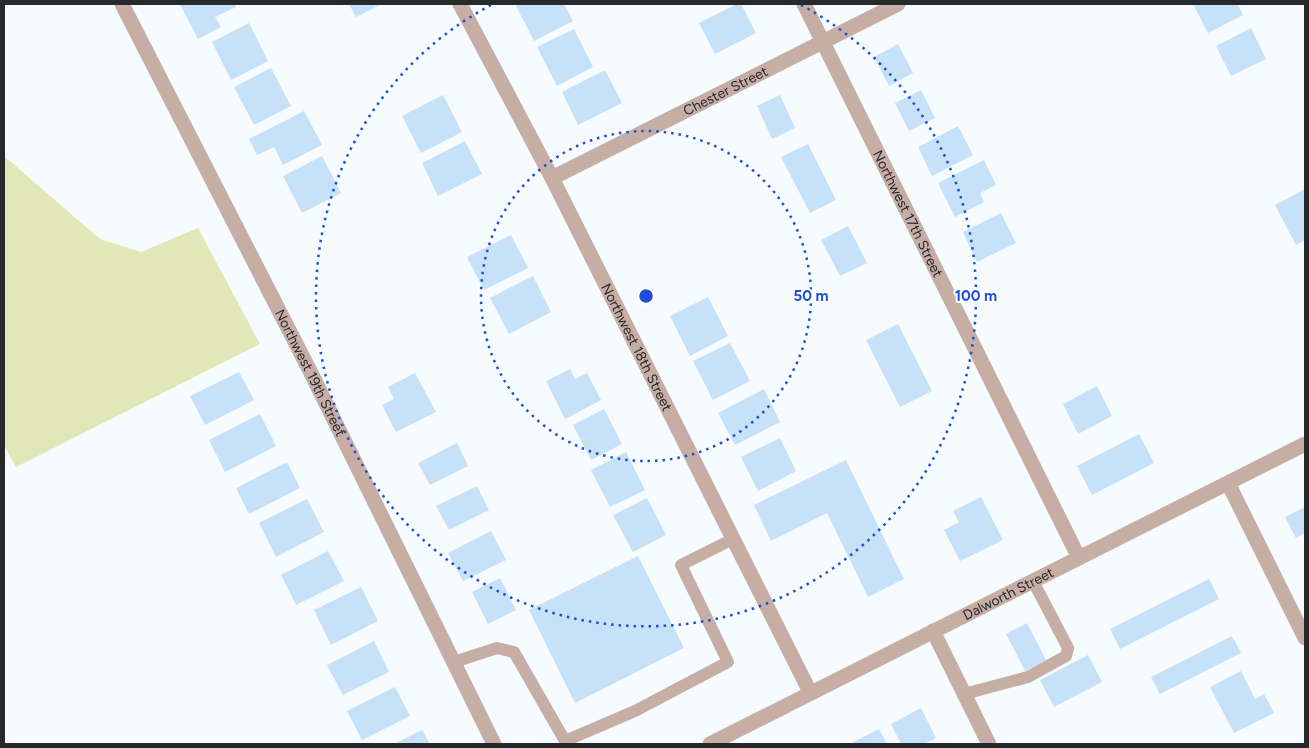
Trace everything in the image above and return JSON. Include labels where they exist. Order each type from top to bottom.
[{"type":"street","name":"Northwest 19th Street","points":[[122,4],[310,371],[494,744]]},
{"type":"street","name":"Northwest 18th Street","points":[[460,4],[528,136],[552,178],[810,692]]},
{"type":"street","name":"Northwest 17th Street","points":[[804,4],[1079,558]]},
{"type":"street","name":"Chester Street","points":[[552,178],[898,4]]},
{"type":"street","name":"Dalworth Street","points":[[710,744],[1305,444]]},
{"type":"street","points":[[1228,483],[1305,638]]},
{"type":"street","points":[[933,631],[989,744]]},
{"type":"lane","points":[[454,662],[497,648],[514,652],[565,741],[635,711],[728,662],[681,565],[733,539]]},
{"type":"lane","points":[[964,694],[1028,677],[1066,656],[1068,648],[1033,581]]},
{"type":"green space","points":[[4,156],[100,239],[141,252],[198,228],[260,344],[16,467],[4,445]]},
{"type":"building","points":[[180,4],[234,4],[236,7],[215,17],[221,27],[198,39]]},
{"type":"building","points":[[349,4],[382,4],[356,17]]},
{"type":"building","points":[[520,4],[564,4],[573,21],[534,41],[516,6]]},
{"type":"building","points":[[737,4],[741,4],[756,33],[715,54],[699,23]]},
{"type":"building","points":[[1193,4],[1237,4],[1243,15],[1208,33]]},
{"type":"building","points":[[249,23],[268,61],[231,80],[212,42]]},
{"type":"building","points":[[1251,28],[1266,59],[1231,76],[1216,46]]},
{"type":"building","points":[[574,29],[593,67],[557,86],[537,47]]},
{"type":"building","points":[[898,44],[913,73],[889,86],[874,57]]},
{"type":"building","points":[[271,68],[291,106],[254,125],[234,87]]},
{"type":"building","points":[[605,70],[622,103],[578,125],[562,92]]},
{"type":"building","points":[[921,90],[935,118],[909,131],[895,103]]},
{"type":"building","points":[[443,95],[462,132],[421,153],[402,116]]},
{"type":"building","points":[[780,95],[795,128],[772,139],[757,106]]},
{"type":"building","points":[[304,111],[322,145],[283,165],[274,147],[257,155],[249,139]]},
{"type":"building","points":[[958,126],[973,155],[932,176],[918,147]]},
{"type":"building","points":[[465,141],[482,174],[438,196],[422,163]]},
{"type":"building","points":[[808,144],[836,200],[810,213],[781,157]]},
{"type":"building","points":[[322,156],[341,193],[302,213],[283,176]]},
{"type":"building","points":[[984,160],[996,185],[980,193],[984,202],[955,217],[938,183]]},
{"type":"building","points":[[1305,189],[1305,240],[1296,245],[1275,205]]},
{"type":"building","points":[[1001,213],[1016,243],[977,262],[963,232]]},
{"type":"building","points":[[848,226],[867,263],[840,276],[821,240]]},
{"type":"building","points":[[511,235],[528,268],[484,290],[467,257]]},
{"type":"building","points":[[533,276],[551,312],[509,334],[490,298]]},
{"type":"building","points":[[708,297],[728,336],[690,356],[670,316]]},
{"type":"building","points":[[898,324],[932,391],[900,407],[866,340]]},
{"type":"building","points":[[730,343],[750,381],[713,400],[693,361]]},
{"type":"building","points":[[570,369],[575,379],[587,373],[601,400],[565,419],[546,381]]},
{"type":"building","points":[[239,372],[254,400],[205,425],[190,396]]},
{"type":"building","points":[[415,373],[436,412],[396,432],[382,405],[394,399],[388,387]]},
{"type":"building","points":[[1097,386],[1112,416],[1078,434],[1063,404]]},
{"type":"building","points":[[764,389],[780,422],[735,445],[718,413]]},
{"type":"building","points":[[604,409],[622,444],[591,460],[573,425]]},
{"type":"building","points":[[260,414],[276,446],[225,472],[209,440]]},
{"type":"building","points":[[1139,434],[1154,463],[1092,495],[1077,466]]},
{"type":"building","points":[[780,438],[796,471],[758,491],[741,457]]},
{"type":"building","points":[[457,443],[468,466],[430,485],[418,463]]},
{"type":"building","points":[[626,452],[645,490],[610,507],[591,470]]},
{"type":"building","points":[[846,460],[904,579],[868,597],[827,513],[771,541],[754,505]]},
{"type":"building","points":[[287,462],[300,488],[249,514],[236,488]]},
{"type":"building","points":[[477,486],[489,510],[449,530],[436,506]]},
{"type":"building","points":[[981,497],[1003,540],[960,561],[944,530],[959,522],[953,511]]},
{"type":"building","points":[[647,498],[666,535],[633,552],[613,515]]},
{"type":"building","points":[[307,499],[324,532],[276,557],[259,523]]},
{"type":"building","points":[[1305,507],[1305,533],[1296,538],[1285,517]]},
{"type":"building","points":[[491,531],[506,560],[463,581],[448,553]]},
{"type":"building","points":[[328,551],[344,581],[296,605],[281,575]]},
{"type":"building","points":[[638,556],[684,648],[575,703],[529,610]]},
{"type":"building","points":[[500,578],[516,610],[488,624],[472,592]]},
{"type":"building","points":[[1209,579],[1219,599],[1120,649],[1110,629]]},
{"type":"building","points":[[361,587],[378,621],[331,645],[314,610]]},
{"type":"building","points":[[1027,623],[1046,660],[1025,671],[1006,634]]},
{"type":"building","points":[[1232,636],[1241,653],[1160,694],[1151,677]]},
{"type":"building","points":[[374,641],[389,672],[343,695],[327,665]]},
{"type":"building","points":[[1088,655],[1102,682],[1054,707],[1040,680]]},
{"type":"building","points":[[1241,671],[1255,699],[1264,694],[1274,713],[1234,733],[1210,687]]},
{"type":"building","points":[[395,687],[410,716],[362,740],[347,711]]},
{"type":"building","points":[[921,708],[936,738],[924,744],[901,744],[891,724]]},
{"type":"building","points":[[879,729],[887,744],[850,744]]},
{"type":"building","points":[[422,730],[430,744],[394,744]]}]
